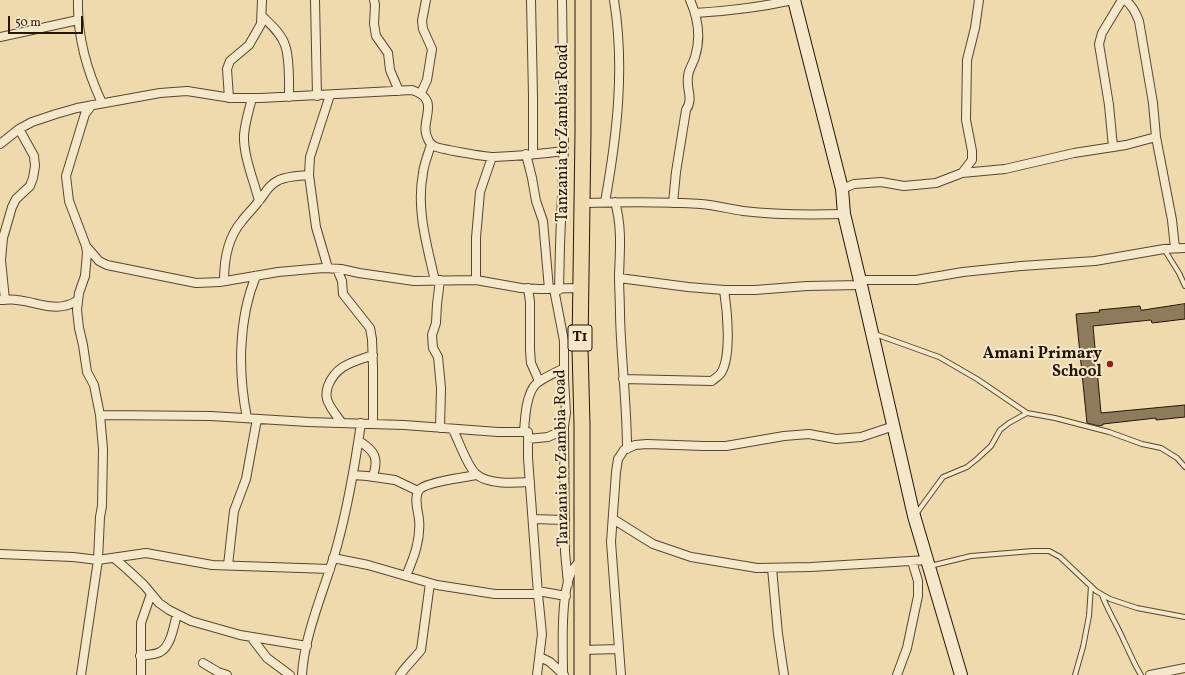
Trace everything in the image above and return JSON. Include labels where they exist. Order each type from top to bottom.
[{"type":"highway","name":"Tanzania to Zambia Road","points":[[582,0],[583,131],[580,288],[582,425],[582,675]]},
{"type":"street","points":[[78,0],[78,20],[85,56],[93,84],[102,103]]},
{"type":"street","points":[[229,98],[226,69],[230,61],[249,45],[261,24],[262,0]]},
{"type":"street","points":[[315,0],[317,96]]},
{"type":"street","points":[[374,0],[374,24],[376,36],[388,53],[390,70],[399,91]]},
{"type":"street","points":[[421,93],[427,80],[432,49],[422,25],[426,0]]},
{"type":"street","points":[[532,0],[533,96],[530,154],[536,201],[543,221],[564,341],[566,413],[564,426],[565,552],[568,584]]},
{"type":"street","points":[[554,289],[560,245],[564,151],[562,0]]},
{"type":"street","points":[[605,202],[613,157],[620,78],[614,0]]},
{"type":"street","points":[[673,203],[676,172],[686,110],[690,102],[687,83],[688,75],[695,57],[698,42],[698,29],[695,13],[690,0]]},
{"type":"street","points":[[695,13],[767,5],[794,0],[842,189],[844,214],[914,516],[961,675]]},
{"type":"street","points":[[962,173],[972,160],[972,150],[966,120],[967,60],[976,28],[979,0]]},
{"type":"street","points":[[1113,147],[1109,105],[1099,44],[1102,33],[1115,9],[1126,1],[1135,11],[1139,22],[1153,103],[1156,137],[1172,220],[1175,248]]},
{"type":"street","points":[[262,16],[278,33],[285,45],[289,97]]},
{"type":"street","points":[[0,37],[78,20]]},
{"type":"street","points":[[0,144],[19,128],[56,114],[92,105],[160,93],[187,91],[229,98],[252,98],[330,96],[412,90],[421,93],[426,99],[428,106],[425,130],[428,140],[434,146],[444,150],[460,151],[492,157],[564,151]]},
{"type":"street","points":[[328,268],[316,227],[309,175],[310,157],[330,96]]},
{"type":"street","points":[[252,98],[244,136],[246,154],[259,201]]},
{"type":"street","points":[[81,675],[98,560],[102,499],[103,449],[100,415],[94,385],[87,372],[79,328],[78,300],[86,276],[88,253],[69,201],[66,176],[85,114],[92,105]]},
{"type":"street","points":[[19,128],[34,156],[35,166],[30,186],[16,199],[12,207],[3,238],[1,260],[3,300],[18,300],[39,305],[61,307],[72,304],[78,300]]},
{"type":"street","points":[[842,189],[854,184],[881,182],[904,186],[936,183],[962,173],[1005,169],[1074,153],[1113,147],[1156,137]]},
{"type":"street","points":[[432,144],[423,173],[420,204],[425,240],[438,280],[436,323],[432,335],[433,348],[438,357],[441,388],[440,428]]},
{"type":"street","points":[[476,280],[476,238],[480,192],[492,157]]},
{"type":"street","points":[[224,281],[230,241],[241,222],[259,201],[268,187],[279,180],[309,175]]},
{"type":"street","points":[[581,203],[615,202],[702,204],[743,211],[777,214],[844,214]]},
{"type":"street","points":[[615,202],[620,234],[619,278],[623,379],[627,422],[627,449]]},
{"type":"street","points":[[86,246],[99,261],[107,265],[196,283],[224,281],[278,272],[328,268],[414,281],[476,280],[528,288],[580,288]]},
{"type":"street","points":[[619,278],[724,290],[755,290],[916,280],[964,272],[1095,261],[1164,249],[1185,248]]},
{"type":"street","points":[[337,269],[342,281],[343,294],[370,328],[373,355],[373,424]]},
{"type":"street","points":[[247,418],[243,397],[241,370],[244,319],[250,291],[256,276]]},
{"type":"street","points":[[528,288],[530,302],[531,363],[539,381]]},
{"type":"street","points":[[623,379],[712,381],[721,374],[725,365],[728,322],[724,290]]},
{"type":"street","points":[[342,423],[327,398],[327,389],[332,376],[345,365],[373,355]]},
{"type":"street","points":[[537,675],[542,634],[526,436],[526,409],[530,392],[535,385],[539,381],[564,368]]},
{"type":"street","points":[[100,415],[204,416],[361,423],[548,437],[559,432],[564,426]]},
{"type":"street","points":[[228,565],[234,511],[246,479],[257,419]]},
{"type":"street","points":[[302,675],[307,646],[346,510],[361,423]]},
{"type":"street","points":[[621,675],[611,542],[616,472],[618,459],[624,450],[635,445],[648,444],[726,446],[784,436],[809,434],[836,439],[861,437],[894,426]]},
{"type":"street","points":[[453,430],[472,469],[477,474],[485,479],[494,481],[511,483],[530,482]]},
{"type":"street","points":[[359,441],[375,454],[376,469],[373,476]]},
{"type":"street","points":[[406,576],[416,551],[419,534],[419,520],[416,503],[420,488],[477,474]]},
{"type":"street","points":[[353,475],[373,476],[395,480],[418,491]]},
{"type":"street","points":[[613,519],[653,544],[691,557],[757,568],[811,567],[912,561],[928,563]]},
{"type":"street","points":[[533,520],[565,520]]},
{"type":"street","points":[[0,554],[73,557],[98,560],[146,553],[212,565],[330,568]]},
{"type":"street","points":[[114,558],[129,570],[159,603],[191,621],[251,637],[307,646]]},
{"type":"street","points":[[333,558],[368,565],[430,583],[495,594],[538,592],[566,596]]},
{"type":"street","points":[[563,674],[563,618],[566,596],[572,572],[582,559]]},
{"type":"street","points":[[897,675],[907,648],[918,596],[918,580],[912,561]]},
{"type":"street","points":[[772,568],[778,634],[784,675]]},
{"type":"street","points":[[400,675],[404,668],[421,650],[430,583]]},
{"type":"street","points":[[141,675],[141,623],[150,594]]},
{"type":"street","points":[[140,656],[160,652],[165,648],[173,630],[177,614]]},
{"type":"street","points":[[251,637],[267,658],[290,675]]},
{"type":"street","points":[[582,650],[619,649]]},
{"type":"street","points":[[540,657],[550,662],[563,674]]},
{"type":"street","points":[[204,663],[218,672],[227,675]]},
{"type":"street","points":[[1150,675],[1185,668]]},
{"type":"lane","points":[[1164,249],[1185,286]]},
{"type":"lane","points":[[1179,273],[1185,272]]},
{"type":"lane","points":[[872,334],[939,357],[977,379],[1027,413],[1055,418],[1109,432],[1142,444],[1160,448],[1177,458],[1185,467]]},
{"type":"lane","points":[[914,516],[943,477],[967,467],[991,446],[1000,430],[1027,413]]},
{"type":"lane","points":[[928,563],[970,556],[1049,551],[1060,557],[1091,586],[1102,595],[1110,599],[1137,608],[1185,617]]},
{"type":"lane","points":[[1076,675],[1089,616],[1091,586]]},
{"type":"lane","points":[[1102,595],[1135,666],[1141,675]]},
{"type":"building","points":[[1185,304],[1185,319],[1152,323],[1151,320],[1093,326],[1101,413],[1185,405],[1185,417],[1156,420],[1156,418],[1103,424],[1099,426],[1087,423],[1076,314],[1140,306],[1141,310]]},
{"type":"place","name":"Amani Primary School","points":[[1110,364]]}]
